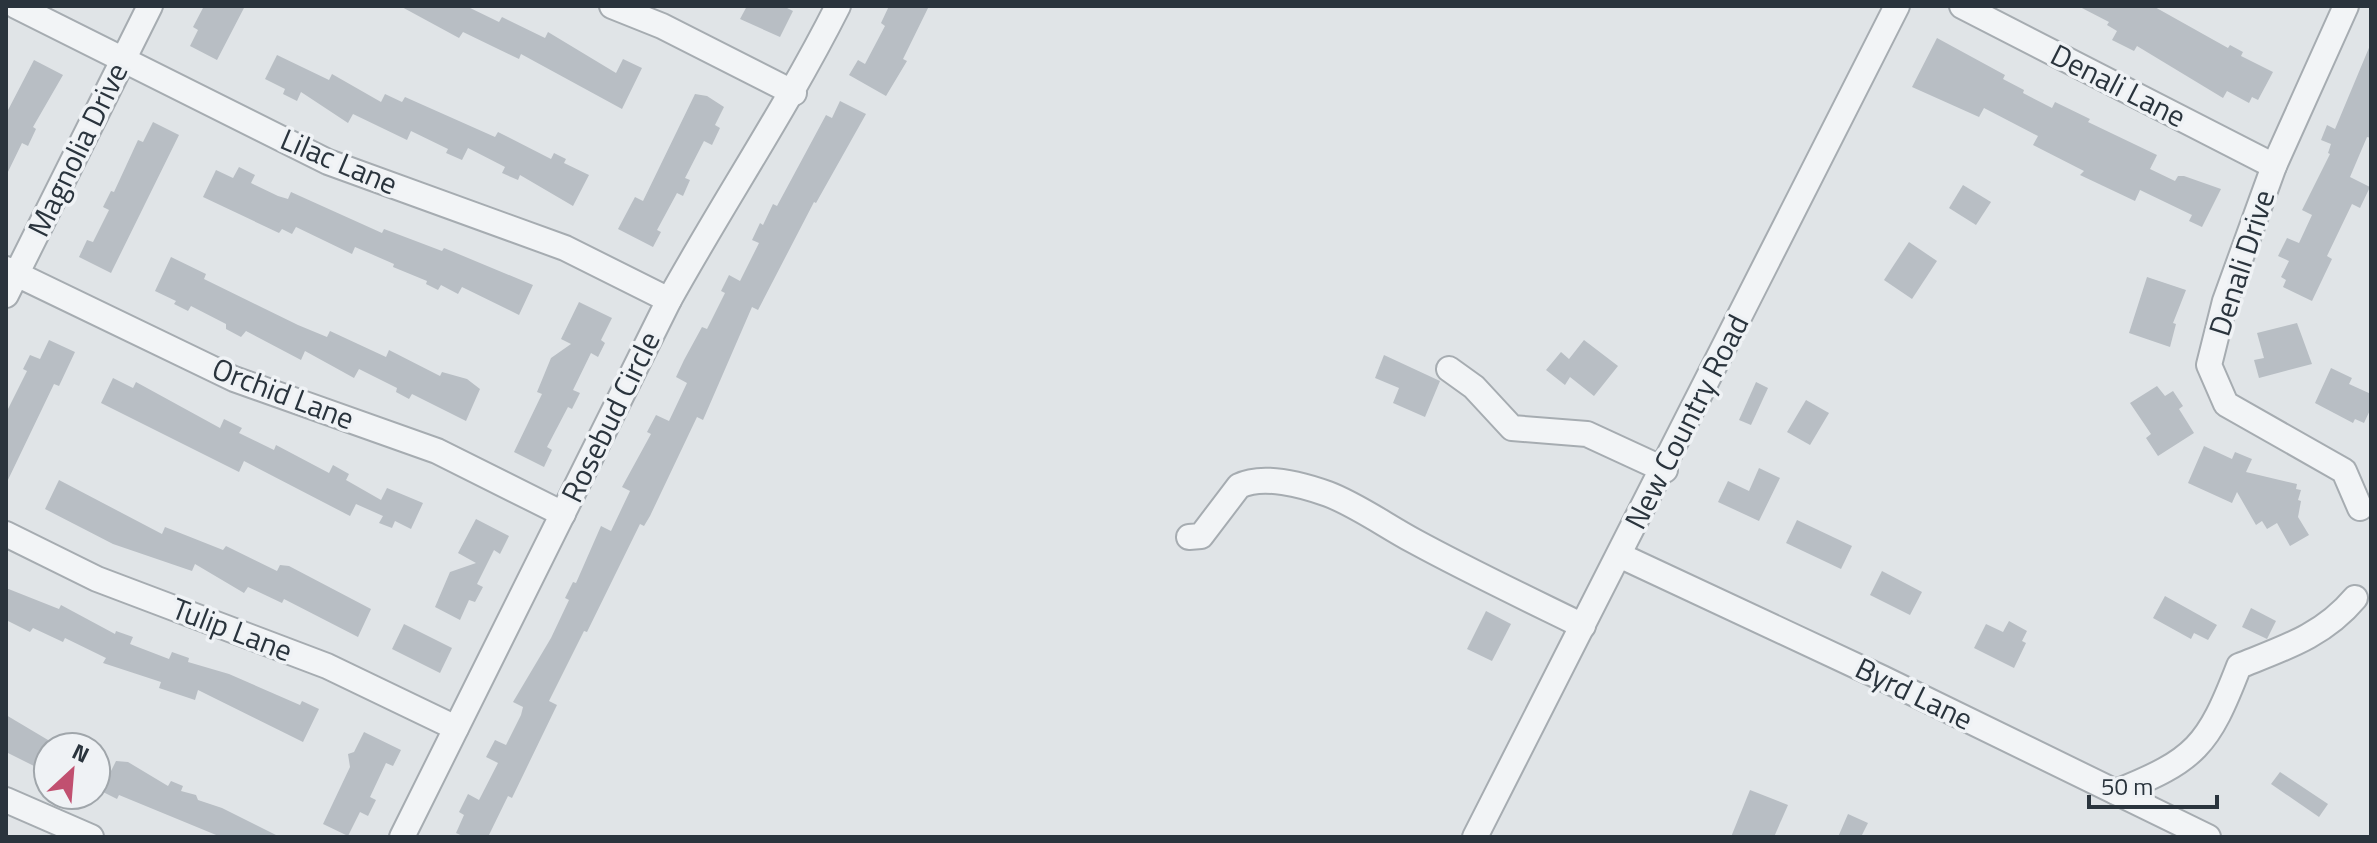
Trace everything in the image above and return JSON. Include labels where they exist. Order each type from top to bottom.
[{"type":"street","name":"Lilac Lane","points":[[16,6],[328,162],[565,248],[669,300]]},
{"type":"street","name":"Magnolia Drive","points":[[9,280],[150,6]]},
{"type":"street","points":[[612,6],[662,26],[794,93]]},
{"type":"street","name":"Rosebud Circle","points":[[402,837],[669,300],[713,220],[794,93],[838,6]]},
{"type":"street","name":"New Country Road","points":[[1475,837],[1665,470],[1897,6]]},
{"type":"street","name":"Denali Lane","points":[[1962,6],[2274,166]]},
{"type":"street","name":"Denali Drive","points":[[2346,6],[2274,166],[2225,301],[2209,365],[2226,404],[2344,471],[2360,508]]},
{"type":"street","name":"Orchid Lane","points":[[9,280],[234,379],[437,451],[563,514]]},
{"type":"street","points":[[1449,369],[1474,387],[1512,428],[1587,434],[1665,470]]},
{"type":"street","points":[[1189,537],[1201,536],[1239,486],[1245,483],[1275,482],[1304,487],[1329,494],[1466,569],[1583,626]]},
{"type":"street","name":"Tulip Lane","points":[[6,534],[97,579],[327,666],[456,728]]},
{"type":"street","name":"Byrd Lane","points":[[1619,555],[2208,837]]},
{"type":"street","points":[[2116,792],[2161,774],[2186,759],[2218,718],[2239,666],[2309,639],[2338,618],[2355,598]]},
{"type":"street","points":[[6,800],[91,837]]},
{"type":"building","points":[[204,6],[245,6],[217,60],[190,46],[198,30],[193,27]]},
{"type":"building","points":[[400,6],[466,6],[499,22],[502,17],[545,38],[548,32],[616,73],[623,59],[642,68],[622,109],[521,54],[519,59],[463,32],[459,38]]},
{"type":"building","points":[[747,6],[783,6],[793,11],[780,37],[740,19]]},
{"type":"building","points":[[889,6],[929,6],[903,59],[907,61],[886,96],[849,75],[858,60],[865,64],[885,26],[881,23]]},
{"type":"building","points":[[2078,6],[2153,6],[2228,48],[2230,45],[2243,52],[2241,56],[2273,72],[2258,100],[2252,97],[2249,103],[2227,91],[2223,98],[2137,46],[2134,51],[2112,40],[2117,31],[2107,25],[2109,22]]},
{"type":"building","points":[[1937,38],[2005,75],[2003,79],[2024,90],[2023,93],[2052,108],[2055,102],[2090,119],[2088,122],[2157,155],[2150,169],[2175,181],[2178,176],[2184,176],[2221,189],[2202,227],[2189,221],[2192,215],[2140,190],[2135,201],[2080,175],[2084,171],[2033,145],[2038,136],[1984,108],[1979,117],[1912,87]]},
{"type":"building","points":[[2371,43],[2371,138],[2367,137],[2350,177],[2370,187],[2360,208],[2352,204],[2327,256],[2332,259],[2312,301],[2283,287],[2286,280],[2281,277],[2289,261],[2278,256],[2287,238],[2299,243],[2312,215],[2302,210],[2330,154],[2331,144],[2321,140],[2327,125],[2335,129]]},
{"type":"building","points":[[277,55],[329,80],[332,74],[381,102],[385,94],[402,102],[405,97],[495,137],[498,132],[551,159],[554,153],[566,159],[564,163],[589,175],[573,206],[520,175],[518,180],[502,173],[505,167],[468,148],[462,160],[446,153],[448,149],[411,131],[407,140],[353,114],[348,123],[301,92],[297,101],[283,94],[285,89],[265,79]]},
{"type":"building","points":[[34,60],[63,75],[33,127],[36,129],[28,146],[22,143],[6,176],[6,114]]},
{"type":"building","points":[[695,94],[707,96],[724,107],[715,125],[720,128],[712,145],[704,141],[685,178],[690,180],[683,196],[677,193],[657,230],[661,232],[653,247],[618,229],[635,197],[643,201]]},
{"type":"building","points":[[840,101],[866,114],[814,202],[758,310],[752,307],[703,420],[697,417],[650,516],[644,526],[640,524],[587,632],[584,631],[549,701],[557,705],[512,798],[508,796],[488,837],[465,837],[456,833],[464,815],[459,812],[468,794],[479,800],[498,763],[486,757],[495,740],[506,745],[521,715],[523,707],[513,702],[551,638],[569,600],[565,598],[573,582],[576,583],[601,526],[611,531],[630,491],[622,487],[651,434],[647,432],[656,415],[669,421],[687,383],[676,377],[684,360],[702,327],[707,329],[725,293],[721,291],[729,275],[740,281],[759,243],[752,240],[760,223],[763,225],[773,204],[777,206],[826,115],[832,118]]},
{"type":"building","points":[[153,122],[179,135],[111,273],[79,257],[87,240],[93,242],[109,210],[103,207],[111,191],[114,192],[138,140],[143,142]]},
{"type":"building","points":[[239,167],[255,175],[251,183],[278,196],[288,199],[291,192],[382,233],[384,229],[442,251],[444,248],[533,285],[519,315],[462,287],[458,294],[441,285],[438,290],[426,284],[427,281],[355,247],[352,254],[296,227],[292,234],[282,229],[279,233],[203,197],[216,170],[233,178]]},
{"type":"building","points":[[1963,185],[1991,202],[1976,225],[1949,208]]},
{"type":"building","points":[[1909,242],[1937,261],[1912,299],[1884,280]]},
{"type":"building","points":[[171,257],[206,274],[204,279],[327,337],[330,331],[386,357],[389,350],[440,376],[442,372],[467,379],[480,389],[466,421],[412,394],[409,399],[396,392],[397,388],[359,369],[354,378],[305,351],[301,360],[246,331],[241,337],[226,329],[226,324],[191,306],[188,311],[174,304],[176,301],[155,291]]},
{"type":"building","points":[[2147,277],[2186,290],[2173,323],[2176,324],[2170,347],[2129,333]]},
{"type":"building","points":[[579,302],[612,318],[601,340],[605,343],[598,357],[591,353],[573,390],[580,393],[572,409],[568,407],[547,447],[552,450],[544,467],[514,452],[542,394],[537,392],[551,358],[571,344],[561,339]]},
{"type":"building","points":[[2297,323],[2312,364],[2259,378],[2254,360],[2264,358],[2257,333]]},
{"type":"building","points":[[49,340],[75,352],[59,386],[54,384],[6,484],[6,413],[27,371],[23,369],[30,355],[40,359]]},
{"type":"building","points":[[1584,340],[1618,366],[1594,396],[1570,377],[1565,385],[1546,370],[1561,352],[1569,359]]},
{"type":"building","points":[[1384,355],[1440,381],[1425,417],[1393,403],[1399,388],[1375,378]]},
{"type":"building","points":[[2331,368],[2352,378],[2349,384],[2371,394],[2371,408],[2364,423],[2355,419],[2353,423],[2315,403]]},
{"type":"building","points":[[113,378],[133,388],[136,382],[220,428],[224,419],[242,428],[239,433],[274,450],[276,445],[329,473],[333,465],[349,474],[346,480],[381,500],[387,488],[423,503],[411,529],[395,521],[392,528],[379,523],[383,516],[356,504],[350,516],[244,461],[239,472],[101,403]]},
{"type":"building","points":[[1756,382],[1768,388],[1751,425],[1739,420]]},
{"type":"building","points":[[2157,386],[2165,396],[2173,391],[2183,406],[2179,409],[2194,433],[2158,456],[2146,438],[2151,434],[2130,403]]},
{"type":"building","points":[[1806,400],[1829,413],[1810,445],[1787,432]]},
{"type":"building","points":[[2204,446],[2232,459],[2235,452],[2252,459],[2246,472],[2297,484],[2296,489],[2301,490],[2298,517],[2309,535],[2290,546],[2277,523],[2267,529],[2262,521],[2256,525],[2237,492],[2232,503],[2188,483]]},
{"type":"building","points":[[1759,468],[1780,478],[1759,521],[1718,502],[1728,481],[1749,491]]},
{"type":"building","points":[[59,480],[162,534],[165,527],[223,550],[226,546],[277,571],[280,565],[289,566],[371,609],[358,637],[284,599],[282,603],[248,587],[244,593],[195,564],[192,571],[113,544],[45,509]]},
{"type":"building","points":[[476,519],[509,536],[500,554],[494,550],[477,584],[483,587],[475,602],[469,600],[460,620],[435,607],[450,572],[476,563],[458,553]]},
{"type":"building","points":[[1797,520],[1852,546],[1841,569],[1786,543]]},
{"type":"building","points":[[1882,571],[1922,592],[1910,615],[1870,595]]},
{"type":"building","points":[[6,588],[59,609],[61,605],[115,634],[116,631],[133,637],[130,644],[169,659],[172,652],[189,658],[188,662],[229,674],[300,705],[302,701],[319,709],[303,742],[198,690],[195,700],[159,688],[161,682],[103,663],[106,658],[65,638],[63,642],[33,628],[30,632],[6,620]]},
{"type":"building","points":[[2165,596],[2217,625],[2208,640],[2194,633],[2191,639],[2153,618]]},
{"type":"building","points":[[2251,608],[2276,621],[2267,639],[2242,627]]},
{"type":"building","points":[[1486,611],[1511,624],[1492,661],[1467,649]]},
{"type":"building","points":[[2009,621],[2027,631],[2022,641],[2026,643],[2014,668],[1974,648],[1986,624],[2003,632]]},
{"type":"building","points":[[404,624],[452,648],[440,673],[392,649]]},
{"type":"building","points":[[6,715],[33,731],[32,765],[6,752]]},
{"type":"building","points":[[364,732],[401,750],[393,766],[386,763],[370,797],[376,800],[368,816],[360,812],[348,836],[323,824],[350,767],[348,754],[354,752]]},
{"type":"building","points":[[116,761],[128,762],[168,786],[171,781],[183,786],[181,791],[196,795],[198,800],[222,808],[280,837],[221,837],[119,795],[117,799],[112,796],[112,769]]},
{"type":"building","points":[[2280,772],[2328,804],[2319,817],[2271,784]]},
{"type":"building","points":[[1750,790],[1788,805],[1774,837],[1731,837]]},
{"type":"building","points":[[1848,814],[1868,823],[1861,837],[1838,837]]}]
